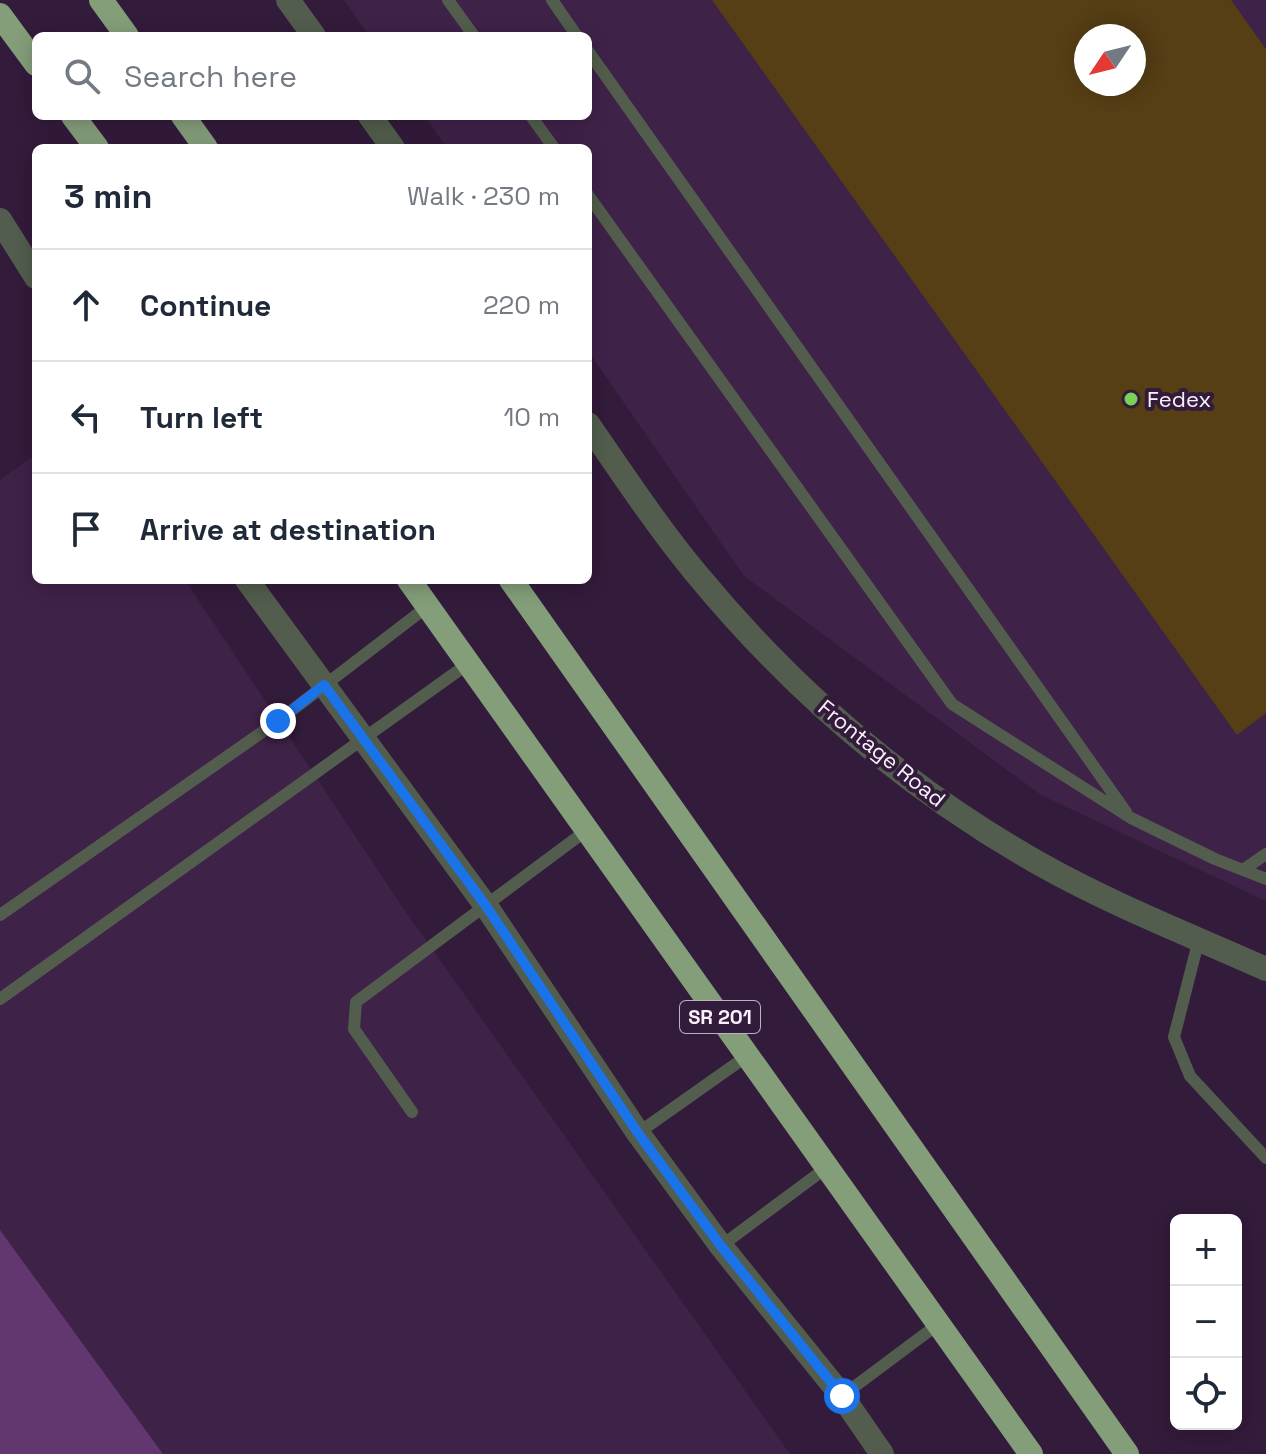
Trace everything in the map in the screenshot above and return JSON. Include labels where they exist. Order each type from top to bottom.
[{"type":"highway","points":[[101,0],[124,32]]},
{"type":"highway","points":[[2,21],[32,59]]},
{"type":"highway","points":[[76,120],[94,144]]},
{"type":"highway","points":[[186,120],[203,144]]},
{"type":"highway","name":"SR 201","points":[[412,584],[1031,1454]]},
{"type":"highway","points":[[514,584],[1127,1454]]},
{"type":"highway","points":[[1107,1425],[1140,1454]]},
{"type":"street","points":[[288,0],[311,32]]},
{"type":"street","points":[[373,120],[390,144]]},
{"type":"street","points":[[0,220],[32,271]]},
{"type":"street","name":"Frontage Road","points":[[592,430],[667,536],[728,611],[799,686],[864,743],[926,792],[1039,864],[1126,909],[1266,969]]},
{"type":"street","points":[[250,584],[486,906],[638,1133],[721,1246],[842,1396],[882,1454]]},
{"type":"lane","points":[[448,0],[471,32]]},
{"type":"lane","points":[[552,0],[574,32]]},
{"type":"lane","points":[[592,57],[1131,818]]},
{"type":"lane","points":[[534,120],[551,144]]},
{"type":"lane","points":[[592,201],[952,704],[1131,818],[1266,879]]},
{"type":"lane","points":[[0,915],[324,685],[428,606]]},
{"type":"lane","points":[[0,999],[469,663]]},
{"type":"lane","points":[[412,1112],[354,1029],[356,1002],[587,830]]},
{"type":"lane","points":[[1243,870],[1266,854]]},
{"type":"lane","points":[[1199,939],[1174,1037],[1190,1076],[1266,1158]]},
{"type":"lane","points":[[638,1133],[747,1056]]},
{"type":"lane","points":[[721,1246],[826,1168]]},
{"type":"lane","points":[[842,1396],[937,1325]]},
{"type":"shaded area","points":[[344,0],[1266,0],[1266,901],[1041,795],[744,576],[592,357],[592,144],[444,144],[428,120],[592,120],[592,32],[366,32]]},
{"type":"shaded area","points":[[32,457],[32,584],[188,584],[401,905],[790,1454],[163,1454],[0,1230],[0,480]]},
{"type":"shaded area","points":[[0,1230],[163,1454],[0,1454]]},
{"type":"building","name":"Fedex","points":[[712,0],[1231,0],[1266,49],[1266,713],[1237,735]]},
{"type":"place","name":"Fedex","points":[[1131,399]]},
{"type":"route","points":[[278,721],[324,685],[486,906],[638,1133],[783,1326],[842,1396]]}]
